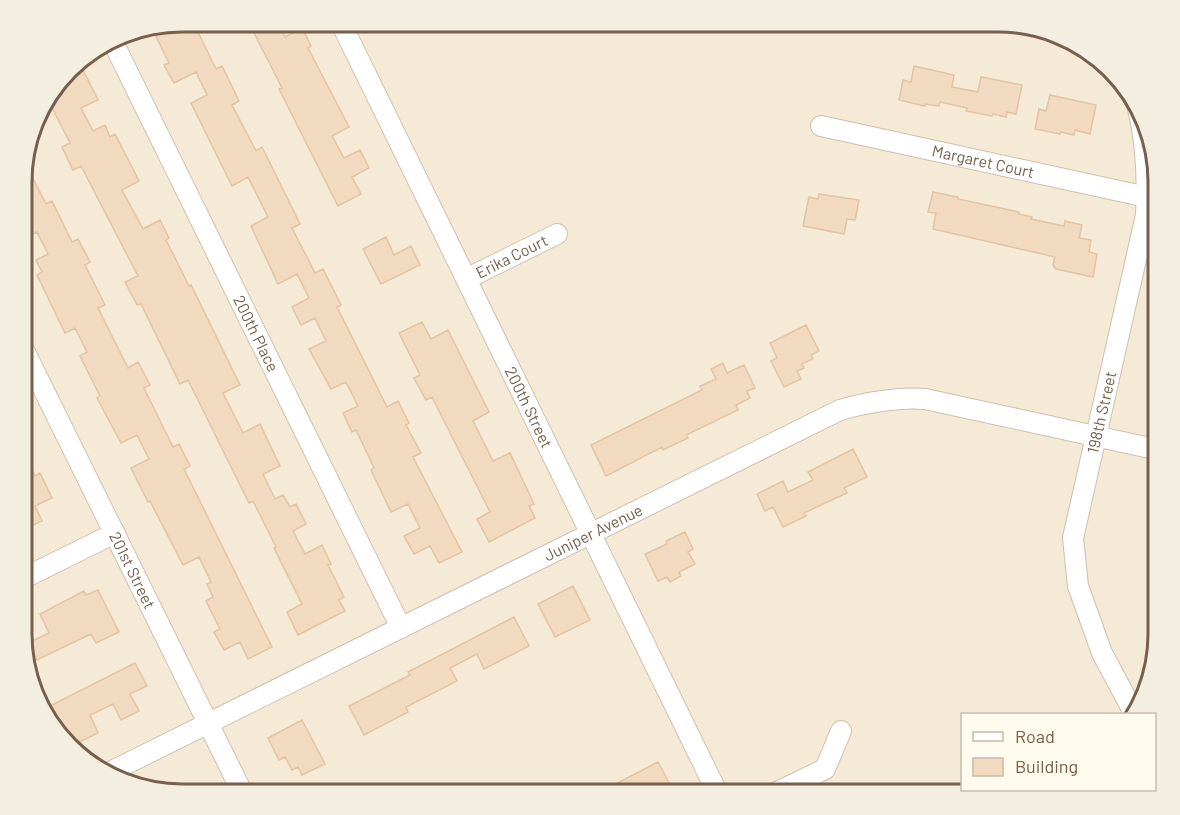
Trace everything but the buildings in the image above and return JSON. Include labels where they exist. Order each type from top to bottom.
[{"type":"street","name":"200th Street","points":[[349,32],[466,279],[713,784]]},
{"type":"street","name":"200th Place","points":[[116,47],[401,628]]},
{"type":"street","name":"Margaret Court","points":[[821,126],[1147,197]]},
{"type":"street","name":"198th Street","points":[[1130,705],[1102,653],[1078,586],[1073,538],[1146,214],[1145,155]]},
{"type":"street","name":"Erika Court","points":[[466,279],[557,234]]},
{"type":"street","name":"201st Street","points":[[32,366],[238,783]]},
{"type":"street","name":"Juniper Avenue","points":[[117,769],[840,410],[867,402],[904,398],[925,399],[1148,448]]},
{"type":"street","points":[[32,574],[115,533]]},
{"type":"street","points":[[795,784],[825,769],[841,731]]},
{"type":"shaded area","points":[[182,32],[1008,32],[1046,39],[1082,57],[1117,90],[1133,115],[1141,134],[1148,172],[1148,643],[1141,681],[1125,713],[961,713],[961,784],[172,783],[134,776],[115,768],[90,752],[63,725],[47,700],[37,672],[32,643],[33,162],[39,134],[47,115],[69,83],[98,57],[124,43],[153,34]]}]
